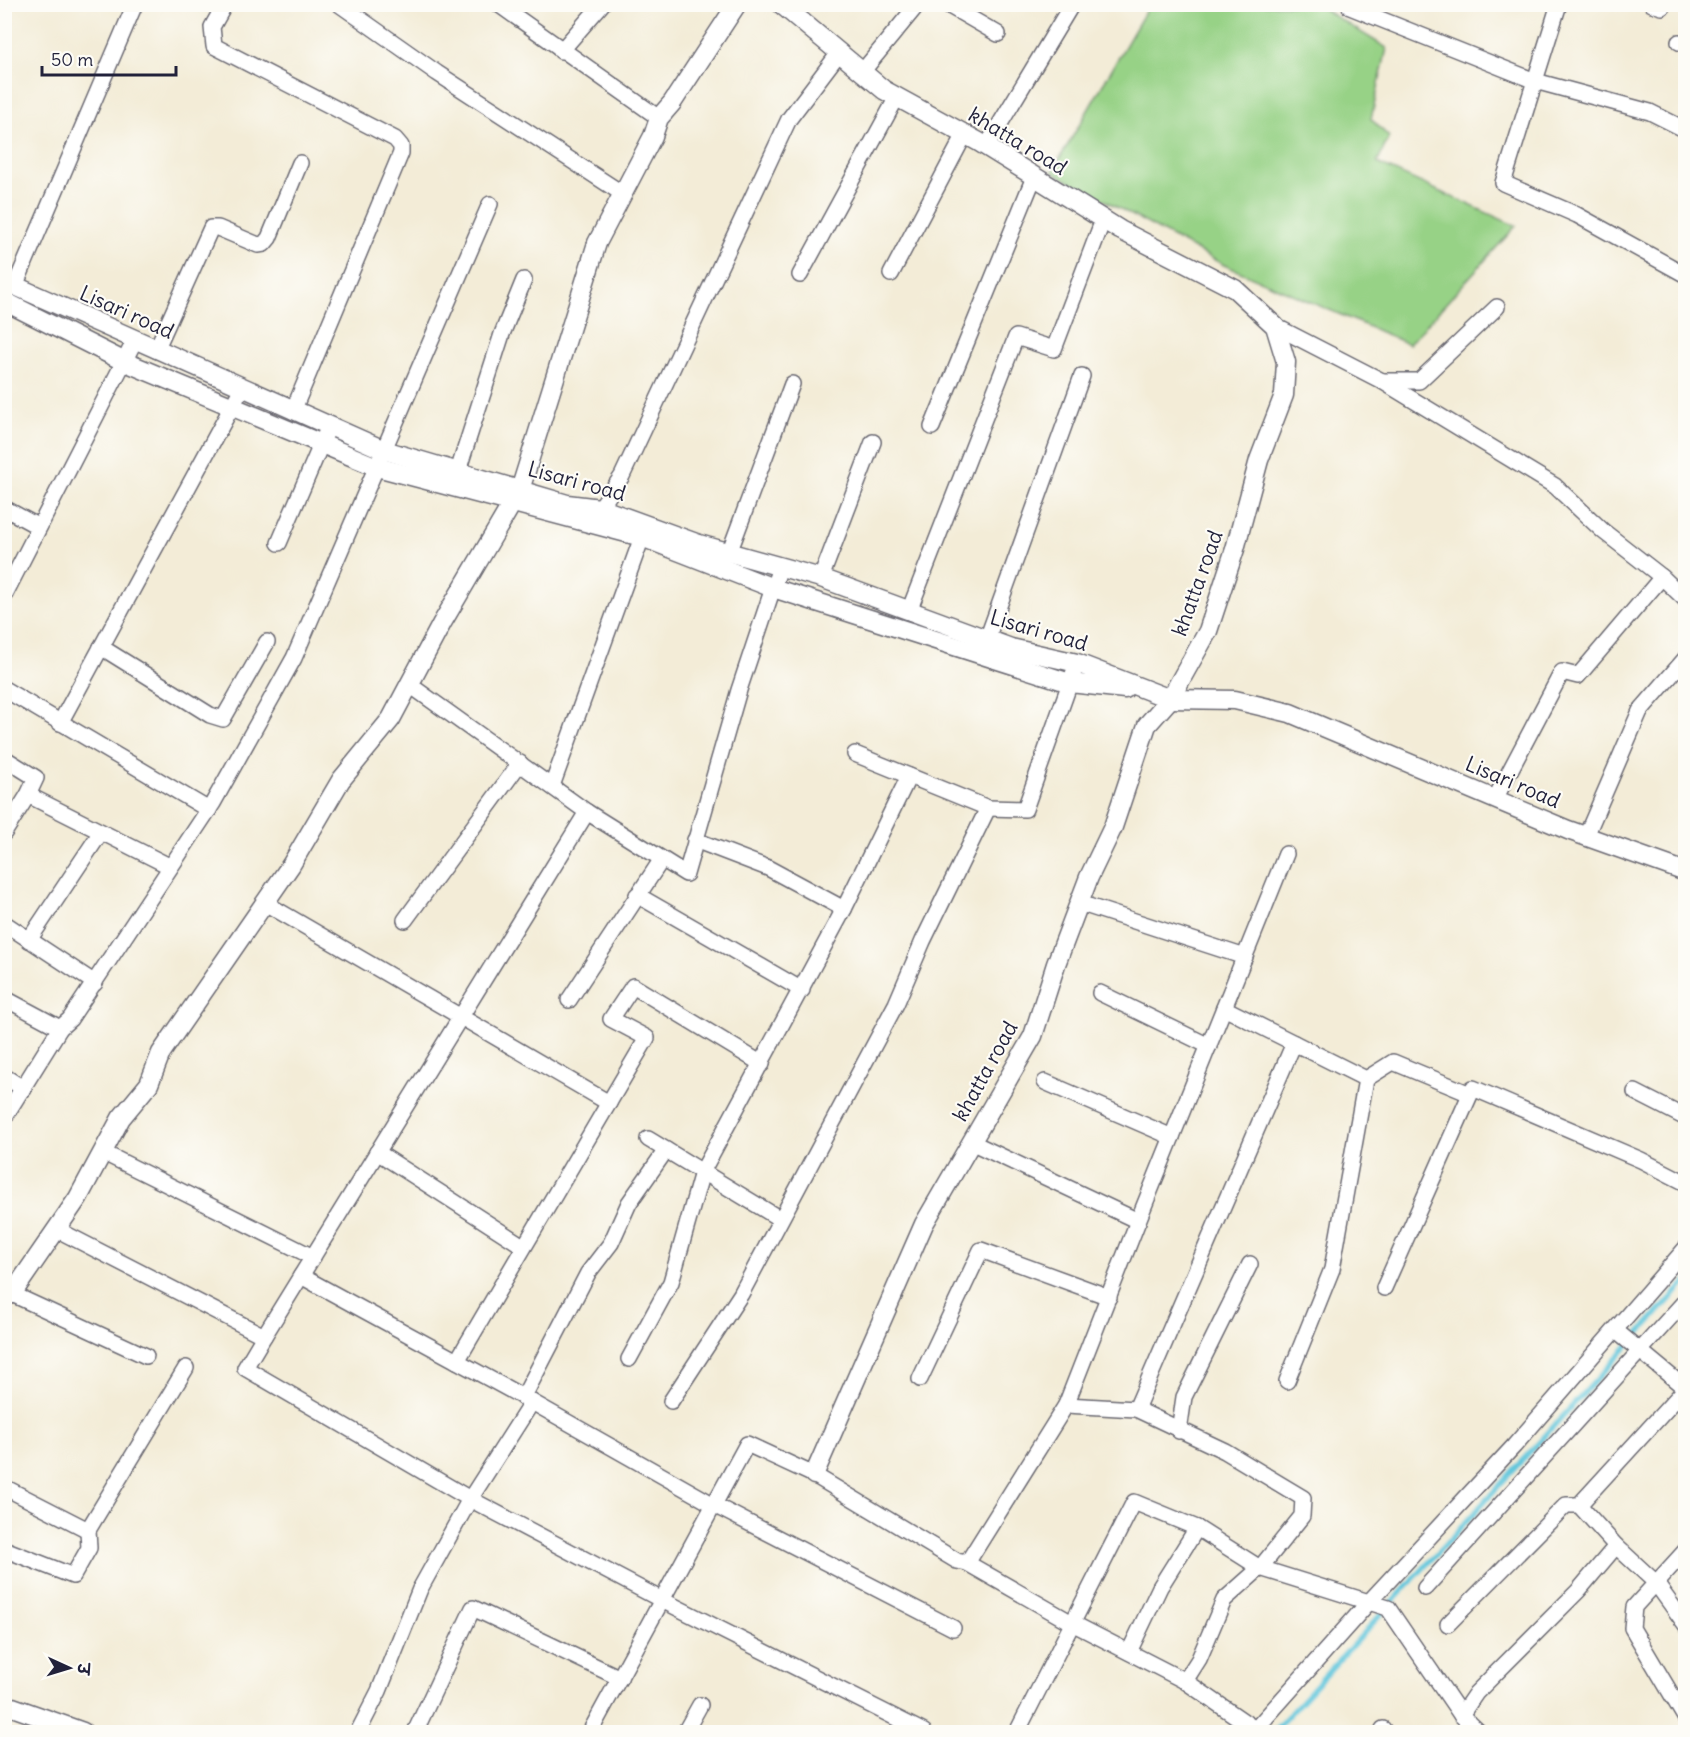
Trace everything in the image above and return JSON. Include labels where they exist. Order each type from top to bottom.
[{"type":"street","points":[[8,289],[135,4]]},
{"type":"street","points":[[225,4],[212,27],[214,46],[395,139],[401,146],[401,153],[294,411]]},
{"type":"street","points":[[339,4],[437,73],[623,194]]},
{"type":"street","points":[[498,4],[561,51],[659,118]]},
{"type":"street","points":[[561,51],[602,4]]},
{"type":"street","points":[[146,1356],[8,1292],[78,1198],[121,1118],[149,1084],[162,1053],[313,831],[341,780],[391,719],[442,623],[516,496],[597,243],[653,136],[659,118],[672,103],[737,4]]},
{"type":"street","name":"khatta road","points":[[781,4],[861,72],[897,97],[965,134],[1103,220],[1235,289],[1275,326],[1286,362],[1284,395],[1259,460],[1209,631],[1170,699],[1147,725],[1113,826],[1079,903],[1033,1036],[924,1224],[814,1475]]},
{"type":"street","points":[[861,72],[918,4]]},
{"type":"street","points":[[946,4],[998,34]]},
{"type":"street","points":[[986,147],[1072,4]]},
{"type":"street","points":[[1352,4],[1350,7],[1535,81],[1650,112],[1686,130]]},
{"type":"street","points":[[1559,4],[1503,183],[1577,215],[1686,276]]},
{"type":"street","points":[[600,508],[622,476],[789,119],[838,53]]},
{"type":"street","points":[[800,275],[897,97]]},
{"type":"street","points":[[891,274],[965,134]]},
{"type":"street","points":[[156,350],[211,228],[218,228],[258,245],[264,244],[269,238],[300,163]]},
{"type":"street","points":[[932,427],[1034,177]]},
{"type":"street","points":[[4,1118],[60,1028],[70,1019],[95,983],[169,866],[209,810],[294,657],[490,204]]},
{"type":"street","points":[[909,610],[1016,337],[1054,350],[1103,220]]},
{"type":"street","points":[[458,471],[495,354],[524,280]]},
{"type":"street","name":"Lisari road","points":[[8,289],[135,340],[329,426],[381,458],[458,471],[516,496],[600,508],[644,531],[773,588],[1070,683],[1151,692]]},
{"type":"street","name":"Lisari road","points":[[8,289],[123,361],[322,444],[821,578],[1011,648],[1077,663],[1170,699],[1235,700],[1290,712],[1586,836],[1686,872]]},
{"type":"street","points":[[1382,381],[1419,381],[1497,307]]},
{"type":"street","points":[[1275,326],[1382,381],[1555,486],[1603,531],[1662,577],[1686,600]]},
{"type":"street","points":[[4,596],[135,340]]},
{"type":"street","points":[[987,639],[1082,376]]},
{"type":"street","points":[[729,553],[792,384]]},
{"type":"street","points":[[60,723],[242,388]]},
{"type":"street","points":[[279,543],[329,426]]},
{"type":"street","points":[[821,578],[873,442]]},
{"type":"street","points":[[4,508],[39,527]]},
{"type":"street","points":[[552,786],[644,531]]},
{"type":"street","points":[[410,685],[587,812],[686,874],[739,690],[780,567]]},
{"type":"street","points":[[1495,799],[1562,672],[1578,676],[1662,577]]},
{"type":"street","points":[[101,647],[210,715],[223,719],[267,642]]},
{"type":"street","points":[[1586,836],[1640,711],[1686,658]]},
{"type":"street","points":[[855,754],[988,808],[1025,809],[1077,663]]},
{"type":"street","points":[[4,689],[209,810]]},
{"type":"street","points":[[4,758],[36,778],[4,833]]},
{"type":"street","points":[[405,920],[520,763]]},
{"type":"street","points":[[629,1359],[671,1282],[702,1172],[802,990],[909,776]]},
{"type":"street","points":[[28,795],[169,866]]},
{"type":"street","points":[[671,1401],[741,1294],[896,1004],[923,941],[988,808]]},
{"type":"street","points":[[587,812],[245,1368],[470,1499],[662,1600],[924,1732]]},
{"type":"street","points":[[29,940],[100,832]]},
{"type":"street","points":[[695,840],[768,868],[844,909]]},
{"type":"street","points":[[967,1563],[1066,1405],[1286,854]]},
{"type":"street","points":[[569,1000],[662,859]]},
{"type":"street","points":[[637,895],[802,990]]},
{"type":"street","points":[[265,903],[609,1103]]},
{"type":"street","points":[[1079,903],[1245,957]]},
{"type":"street","points":[[4,923],[95,983]]},
{"type":"street","points":[[457,1361],[647,1038],[611,1019],[633,986],[762,1064]]},
{"type":"street","points":[[1100,993],[1209,1046]]},
{"type":"street","points":[[4,998],[60,1028]]},
{"type":"street","points":[[1224,1008],[1366,1079]]},
{"type":"street","points":[[1136,1410],[1294,1043]]},
{"type":"street","points":[[1287,1381],[1332,1269],[1366,1079],[1393,1062],[1470,1094]]},
{"type":"street","points":[[4,1076],[24,1089]]},
{"type":"street","points":[[1045,1082],[1172,1137]]},
{"type":"street","points":[[1384,1288],[1473,1088],[1641,1160],[1686,1183]]},
{"type":"street","points":[[1635,1092],[1686,1118]]},
{"type":"street","points":[[648,1139],[780,1219]]},
{"type":"street","points":[[971,1142],[1138,1221]]},
{"type":"street","points":[[358,1732],[379,1691],[420,1589],[528,1400],[588,1273],[611,1243],[629,1203],[666,1150]]},
{"type":"street","points":[[102,1152],[313,1257]]},
{"type":"street","points":[[377,1152],[523,1246]]},
{"type":"street","points":[[56,1229],[264,1336]]},
{"type":"street","points":[[920,1379],[981,1250],[1109,1297]]},
{"type":"street","points":[[590,1732],[747,1444],[814,1475],[957,1561],[967,1563],[1072,1623],[1185,1681],[1256,1732],[1369,1602],[1515,1446],[1684,1252]]},
{"type":"street","points":[[1179,1431],[1184,1397],[1250,1264]]},
{"type":"street","points":[[301,1276],[714,1504],[953,1628]]},
{"type":"street","points":[[1425,1588],[1686,1300]]},
{"type":"street","points":[[1578,1505],[1685,1388],[1615,1330]]},
{"type":"street","points":[[4,1549],[73,1576],[89,1548],[88,1530],[186,1368]]},
{"type":"street","points":[[1066,1405],[1136,1410],[1225,1451],[1303,1498],[1302,1516],[1260,1568],[1224,1600],[1199,1659],[1185,1681]]},
{"type":"street","points":[[4,1488],[88,1530]]},
{"type":"street","points":[[1017,1732],[1134,1502],[1197,1528],[1260,1568],[1388,1608],[1461,1715],[1479,1732]]},
{"type":"street","points":[[1448,1624],[1566,1505],[1578,1505],[1616,1546],[1655,1582],[1686,1625]]},
{"type":"street","points":[[1129,1652],[1160,1587],[1197,1528]]},
{"type":"street","points":[[1461,1715],[1476,1693],[1578,1591],[1616,1546]]},
{"type":"street","points":[[1686,1550],[1634,1607],[1632,1628],[1686,1719]]},
{"type":"street","points":[[415,1732],[473,1608],[620,1678]]},
{"type":"street","points":[[4,1704],[83,1732]]},
{"type":"street","points":[[685,1732],[700,1705]]},
{"type":"green space","points":[[1149,5],[1317,5],[1387,48],[1371,119],[1389,137],[1377,163],[1516,226],[1409,344],[1224,265],[1052,172]]},
{"type":"waterway","points":[[1273,1732],[1686,1282]]}]
